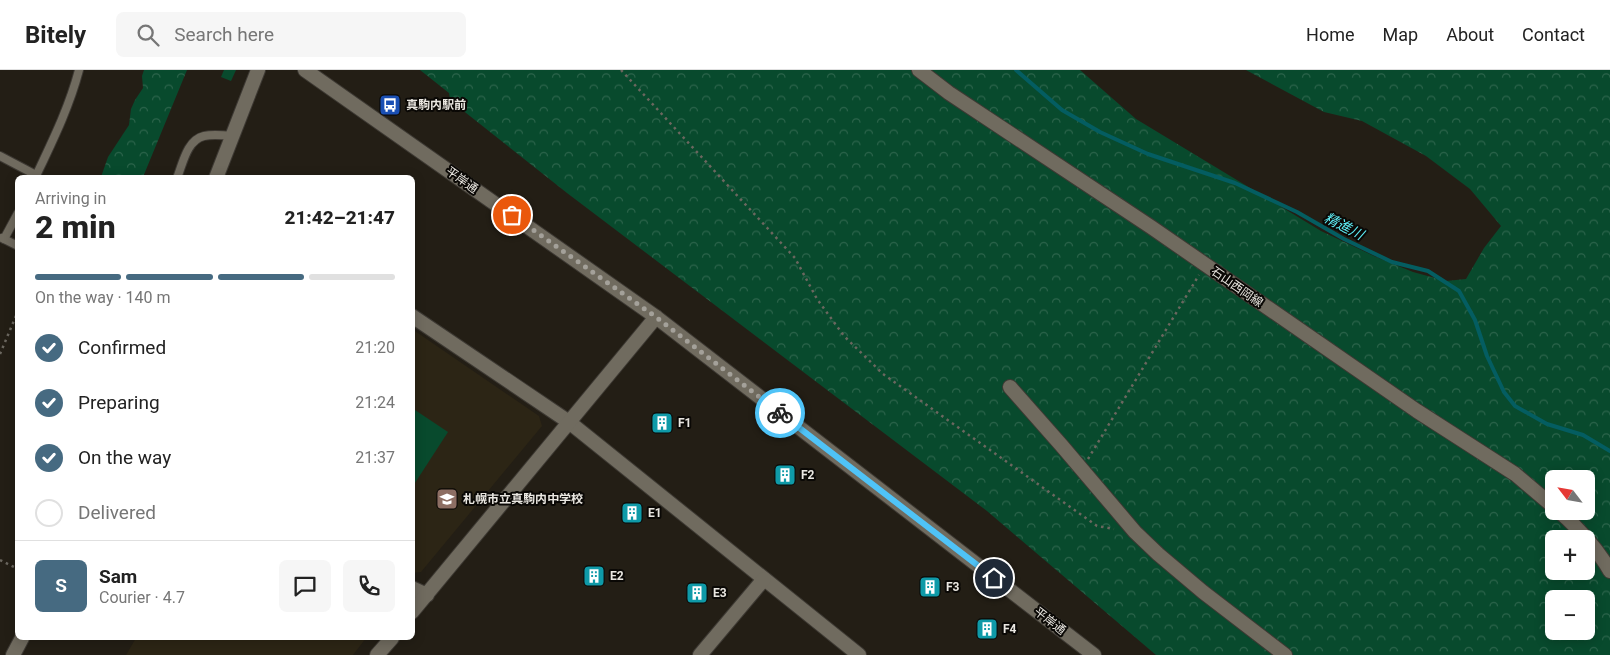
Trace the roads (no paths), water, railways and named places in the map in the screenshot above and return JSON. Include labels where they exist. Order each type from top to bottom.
[{"type":"street","points":[[217,175],[258,70]]},
{"type":"street","name":"平岸通","points":[[306,70],[656,317],[1094,655]]},
{"type":"street","name":"石山西岡線","points":[[919,70],[949,93],[1151,228],[1409,405],[1515,474],[1545,499]]},
{"type":"street","points":[[415,609],[656,317]]},
{"type":"street","points":[[415,318],[569,422],[859,655]]},
{"type":"street","points":[[1010,387],[1135,532],[1203,592],[1285,655]]},
{"type":"street","points":[[1569,520],[1600,554],[1610,571]]},
{"type":"street","points":[[704,654],[764,578]]},
{"type":"street","points":[[415,589],[427,595]]},
{"type":"street","points":[[13,655],[21,640]]},
{"type":"street","points":[[377,655],[390,640]]},
{"type":"lane","points":[[36,175],[70,102],[79,70]]},
{"type":"lane","points":[[178,175],[190,146],[195,139],[205,135],[232,136]]},
{"type":"lane","points":[[0,156],[34,175]]},
{"type":"lane","points":[[15,218],[2,238],[15,244]]},
{"type":"waterway","name":"精進川","points":[[1016,70],[1062,110],[1100,132],[1148,154],[1235,183],[1297,212],[1344,239],[1392,262],[1428,271],[1459,291],[1475,320],[1487,356],[1504,392],[1515,406],[1547,424],[1583,435],[1610,451]]},
{"type":"place","name":"真駒内駅前","points":[[390,105]]},
{"type":"place","name":"F1","points":[[662,423]]},
{"type":"place","name":"F2","points":[[785,475]]},
{"type":"place","name":"札幌市立真駒内中学校","points":[[447,499]]},
{"type":"place","name":"E1","points":[[632,513]]},
{"type":"place","name":"E2","points":[[594,576]]},
{"type":"place","name":"F3","points":[[930,587]]},
{"type":"place","name":"E3","points":[[697,593]]},
{"type":"place","name":"F4","points":[[987,629]]}]
